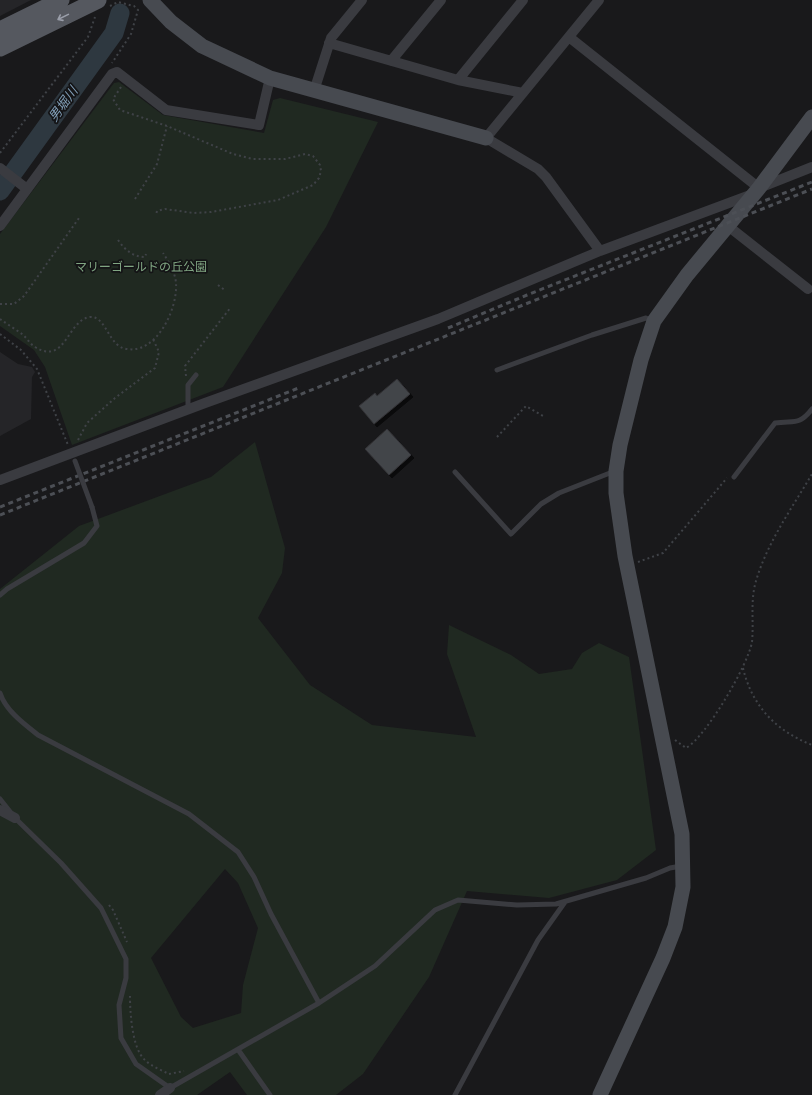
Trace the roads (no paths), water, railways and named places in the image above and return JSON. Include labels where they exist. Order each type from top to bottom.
[{"type":"main road","points":[[0,30],[61,0]]},
{"type":"main road","points":[[0,48],[97,7]]},
{"type":"street","points":[[314,91],[331,38],[362,0]]},
{"type":"street","points":[[458,80],[524,0]]},
{"type":"street","points":[[486,138],[599,0]]},
{"type":"street","points":[[391,61],[439,1]]},
{"type":"street","points":[[144,5],[171,22],[202,46],[270,78],[486,138],[538,169],[546,177],[600,251]]},
{"type":"street","points":[[569,37],[757,191]]},
{"type":"street","points":[[329,43],[458,80],[523,93]]},
{"type":"street","points":[[0,226],[24,186],[112,74],[117,72],[166,110],[259,125],[270,78]]},
{"type":"street","points":[[600,1095],[663,958],[675,927],[682,899],[682,834],[627,566],[616,493],[616,471],[620,445],[642,360],[654,322],[687,275],[757,191],[812,117]]},
{"type":"street","points":[[0,480],[74,455],[188,409],[438,319],[600,251],[757,191],[812,167]]},
{"type":"street","points":[[0,168],[24,186]]},
{"type":"street","points":[[728,226],[810,291]]},
{"type":"street","points":[[0,810],[15,818]]},
{"type":"street","points":[[160,1095],[170,1088]]},
{"type":"lane","points":[[497,370],[592,335],[646,318],[654,322]]},
{"type":"lane","points":[[188,409],[188,385],[196,375]]},
{"type":"lane","points":[[734,477],[775,423],[798,422],[805,418],[812,409]]},
{"type":"lane","points":[[0,595],[7,589],[84,543],[97,526],[74,455]]},
{"type":"lane","points":[[455,472],[511,534],[547,500],[586,481],[616,471]]},
{"type":"lane","points":[[0,693],[10,709],[23,724],[38,735],[189,814],[238,852],[254,877],[271,914],[319,1004]]},
{"type":"lane","points":[[0,799],[15,818],[62,863],[101,908],[126,959],[126,978],[119,1005],[121,1038],[136,1064],[170,1088],[319,1004],[375,966],[435,910],[458,900],[517,905],[556,904],[683,866]]},
{"type":"lane","points":[[454,1095],[538,940],[565,901]]},
{"type":"lane","points":[[239,1050],[270,1095]]},
{"type":"waterway","name":"男堀川","points":[[0,191],[114,33],[120,13]]},
{"type":"railway","points":[[448,328],[527,295],[812,182]]},
{"type":"railway","points":[[0,515],[812,189]]},
{"type":"railway","points":[[0,507],[301,387]]},
{"type":"park label","name":"マリーゴールドの丘公園","points":[[141,267]]}]
